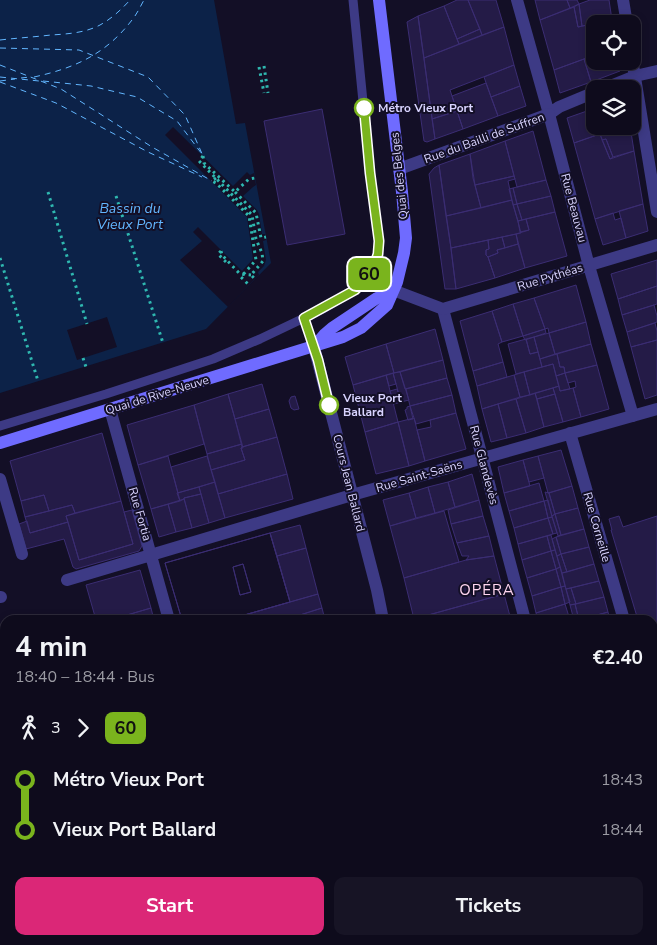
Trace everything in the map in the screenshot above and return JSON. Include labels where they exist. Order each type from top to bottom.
[{"type":"main road","name":"Quai des Belges","points":[[314,347],[343,337],[361,328],[387,305],[397,282],[404,253],[406,238],[379,0]]},
{"type":"main road","name":"Quai de Rive-Neuve","points":[[0,443],[314,347]]},
{"type":"street","name":"Rue Beauvau","points":[[517,0],[589,266],[633,416]]},
{"type":"street","points":[[623,0],[626,15]]},
{"type":"street","points":[[634,70],[657,212]]},
{"type":"street","points":[[625,80],[657,71]]},
{"type":"street","name":"Rue du Bailli de Suffren","points":[[399,170],[548,114],[559,107],[586,96]]},
{"type":"street","name":"Rue Pythéas","points":[[443,309],[657,245]]},
{"type":"street","points":[[392,290],[443,309]]},
{"type":"street","name":"Rue Glandevès","points":[[443,309],[524,615]]},
{"type":"street","name":"Cours Jean Ballard","points":[[314,347],[382,615]]},
{"type":"street","name":"Rue Saint-Saëns","points":[[67,580],[352,495],[657,408]]},
{"type":"street","name":"Rue Fortia","points":[[110,409],[168,615]]},
{"type":"street","name":"Rue Corneille","points":[[570,433],[623,615]]},
{"type":"street","points":[[0,479],[22,554]]},
{"type":"lane","points":[[314,347],[304,318],[355,290],[365,280],[374,266],[378,254],[379,241],[368,154],[354,0]]},
{"type":"lane","name":"Quai de Rive-Neuve","points":[[0,426],[213,359],[304,318]]},
{"type":"path","points":[[264,66],[268,92]]},
{"type":"path","points":[[259,67],[264,93]]},
{"type":"path","points":[[250,275],[263,261],[256,239],[252,215],[199,161],[203,156],[204,163],[256,213],[260,238],[266,238]]},
{"type":"path","points":[[216,178],[212,181],[249,216],[256,260],[241,277]]},
{"type":"path","points":[[235,192],[249,179],[255,178]]},
{"type":"path","points":[[48,192],[87,324]]},
{"type":"path","points":[[116,196],[163,343]]},
{"type":"path","points":[[249,286],[218,254],[221,251],[222,255],[240,274],[250,275],[255,279]]},
{"type":"path","points":[[0,258],[38,381]]},
{"type":"path","points":[[83,358],[86,367]]},
{"type":"water","name":"Bassin du Vieux Port","points":[[0,0],[214,0],[236,124],[245,123],[271,263],[206,329],[0,393]]},
{"type":"pier","points":[[173,127],[233,186],[247,172],[250,175],[254,173],[256,185],[243,196],[259,214],[262,234],[265,234],[266,240],[263,241],[266,260],[264,266],[258,272],[259,275],[228,307],[180,260],[202,241],[193,232],[198,227],[242,271],[253,259],[247,217],[165,135]]},
{"type":"pier","points":[[107,317],[117,347],[77,360],[67,330]]},
{"type":"building","points":[[457,0],[468,0],[480,29],[457,39],[444,6]]},
{"type":"building","points":[[468,0],[496,0],[504,27],[482,35]]},
{"type":"building","points":[[535,0],[567,0],[570,8],[540,20]]},
{"type":"building","points":[[567,0],[577,0],[579,4],[570,8]]},
{"type":"building","points":[[590,0],[609,0],[611,15],[586,15],[586,25],[582,26],[579,4]]},
{"type":"building","points":[[579,4],[582,26],[578,27],[574,7]]},
{"type":"building","points":[[444,6],[459,44],[424,58],[418,16]]},
{"type":"building","points":[[574,7],[578,27],[586,25],[586,58],[554,70],[540,20]]},
{"type":"building","points":[[418,16],[435,139],[427,142],[424,141],[407,22]]},
{"type":"building","points":[[504,27],[514,65],[450,90],[457,111],[432,119],[424,58]]},
{"type":"building","points":[[480,29],[482,35],[459,44],[457,39]]},
{"type":"building","points":[[584,59],[590,80],[586,80],[586,84],[560,93],[554,70]]},
{"type":"building","points":[[514,65],[520,86],[491,97],[484,77]]},
{"type":"building","points":[[587,70],[620,70],[596,80],[590,80]]},
{"type":"building","points":[[486,83],[498,116],[463,129],[452,96]]},
{"type":"building","points":[[520,86],[526,106],[498,116],[491,97]]},
{"type":"building","points":[[322,109],[345,234],[287,245],[264,121]]},
{"type":"building","points":[[457,111],[463,129],[435,139],[432,119]]},
{"type":"building","points":[[586,111],[586,135],[594,136],[574,143],[567,118]]},
{"type":"building","points":[[533,131],[546,180],[517,187],[505,141]]},
{"type":"building","points":[[600,135],[631,135],[634,151],[613,157],[606,139],[602,140]]},
{"type":"building","points":[[600,135],[610,159],[634,151],[643,204],[595,219],[574,143]]},
{"type":"building","points":[[606,139],[613,157],[610,159],[602,140]]},
{"type":"building","points":[[505,141],[514,176],[475,185],[470,154]]},
{"type":"building","points":[[470,154],[473,178],[481,208],[446,216],[439,165]]},
{"type":"building","points":[[439,165],[456,289],[445,289],[429,174]]},
{"type":"building","points":[[514,176],[515,179],[508,181],[512,200],[481,208],[475,185]]},
{"type":"building","points":[[546,180],[551,196],[517,204],[513,188]]},
{"type":"building","points":[[513,188],[517,204],[513,205],[509,189]]},
{"type":"building","points":[[551,196],[555,212],[522,220],[517,204]]},
{"type":"building","points":[[512,200],[521,233],[451,248],[446,216]]},
{"type":"building","points":[[517,204],[522,220],[518,221],[513,205]]},
{"type":"building","points":[[643,204],[648,231],[626,238],[619,211]]},
{"type":"building","points":[[555,212],[567,256],[525,268],[516,234],[529,230],[526,219]]},
{"type":"building","points":[[613,213],[615,220],[621,218],[626,238],[603,245],[595,219]]},
{"type":"building","points":[[526,219],[529,230],[520,232],[518,221]]},
{"type":"building","points":[[516,234],[518,244],[505,248],[502,237]]},
{"type":"building","points":[[502,237],[505,248],[497,250],[498,253],[488,257],[486,250],[489,249],[488,240]]},
{"type":"building","points":[[488,240],[489,249],[486,250],[486,255],[495,278],[456,289],[451,248]]},
{"type":"building","points":[[518,244],[525,268],[495,278],[488,257],[498,253],[497,250]]},
{"type":"building","points":[[657,260],[657,286],[618,299],[611,274]]},
{"type":"building","points":[[576,285],[586,322],[549,333],[548,328],[545,329],[534,298]]},
{"type":"building","points":[[657,286],[657,304],[622,315],[618,299]]},
{"type":"building","points":[[534,298],[545,329],[523,336],[513,304]]},
{"type":"building","points":[[513,304],[523,336],[502,342],[492,311]]},
{"type":"building","points":[[654,305],[657,322],[627,332],[622,315]]},
{"type":"building","points":[[492,311],[502,342],[498,344],[503,362],[473,371],[460,321]]},
{"type":"building","points":[[586,322],[591,344],[555,354],[549,333]]},
{"type":"building","points":[[655,323],[657,340],[631,347],[627,332]]},
{"type":"building","points":[[435,329],[443,360],[394,373],[386,344]]},
{"type":"building","points":[[545,329],[546,333],[525,340],[523,336]]},
{"type":"building","points":[[549,333],[555,354],[540,359],[534,337]]},
{"type":"building","points":[[534,337],[538,352],[530,354],[526,339]]},
{"type":"building","points":[[526,339],[530,354],[538,352],[542,367],[516,374],[508,344]]},
{"type":"building","points":[[657,340],[657,395],[645,399],[631,347]]},
{"type":"building","points":[[386,344],[394,373],[353,385],[345,357]]},
{"type":"building","points":[[591,344],[597,365],[565,373],[564,367],[560,367],[557,354]]},
{"type":"building","points":[[557,354],[560,367],[564,367],[565,373],[556,376],[553,364],[542,367],[540,359]]},
{"type":"building","points":[[443,360],[447,378],[405,389],[400,372]]},
{"type":"building","points":[[503,362],[507,377],[477,386],[473,371]]},
{"type":"building","points":[[553,364],[559,386],[530,395],[524,372]]},
{"type":"building","points":[[597,365],[609,409],[581,417],[573,388],[576,387],[575,381],[568,383],[565,373]]},
{"type":"building","points":[[400,372],[409,400],[401,402],[393,373]]},
{"type":"building","points":[[524,372],[530,395],[520,397],[514,375]]},
{"type":"building","points":[[393,373],[396,384],[389,386],[386,375]]},
{"type":"building","points":[[565,373],[570,389],[560,391],[556,376]]},
{"type":"building","points":[[386,375],[398,422],[365,432],[353,385]]},
{"type":"building","points":[[514,375],[520,397],[482,409],[477,386]]},
{"type":"building","points":[[447,378],[452,395],[410,406],[406,389]]},
{"type":"building","points":[[262,384],[269,409],[235,419],[228,394]]},
{"type":"building","points":[[559,386],[560,391],[573,388],[581,417],[563,422],[553,388]]},
{"type":"building","points":[[553,388],[555,394],[537,399],[535,393]]},
{"type":"building","points":[[397,389],[401,402],[394,404],[390,391]]},
{"type":"building","points":[[535,393],[544,427],[526,433],[516,399]]},
{"type":"building","points":[[228,394],[242,444],[207,454],[194,405]]},
{"type":"building","points":[[555,394],[563,422],[544,427],[537,399]]},
{"type":"building","points":[[452,395],[456,413],[416,424],[410,406]]},
{"type":"building","points":[[295,396],[299,409],[294,410],[291,408],[289,401],[291,397]]},
{"type":"building","points":[[516,399],[526,433],[507,438],[498,404]]},
{"type":"building","points":[[498,404],[507,438],[491,442],[482,409]]},
{"type":"building","points":[[194,405],[204,444],[138,465],[127,425]]},
{"type":"building","points":[[410,406],[413,419],[408,420],[405,410]]},
{"type":"building","points":[[269,409],[277,437],[242,447],[235,419]]},
{"type":"building","points":[[456,413],[466,449],[425,461],[417,430],[431,427],[430,420]]},
{"type":"building","points":[[414,418],[425,461],[409,466],[398,422]]},
{"type":"building","points":[[398,422],[409,466],[376,474],[365,432]]},
{"type":"building","points":[[102,433],[121,501],[75,513],[72,505],[49,511],[44,495],[21,501],[10,461]]},
{"type":"building","points":[[277,437],[287,474],[218,494],[211,470],[245,460],[242,447]]},
{"type":"building","points":[[242,444],[243,448],[241,448],[245,460],[211,470],[207,454]]},
{"type":"building","points":[[561,450],[572,486],[548,493],[538,456]]},
{"type":"building","points":[[168,456],[180,501],[151,509],[138,465]]},
{"type":"building","points":[[207,456],[215,482],[178,493],[171,467]]},
{"type":"building","points":[[538,456],[544,478],[529,482],[523,460]]},
{"type":"building","points":[[523,460],[530,486],[504,493],[498,467]]},
{"type":"building","points":[[287,474],[293,499],[225,518],[218,494]]},
{"type":"building","points":[[472,474],[479,500],[455,507],[448,482]]},
{"type":"building","points":[[215,482],[225,518],[209,523],[199,487]]},
{"type":"building","points":[[448,482],[455,507],[435,513],[428,487]]},
{"type":"building","points":[[539,483],[544,501],[509,511],[504,493]]},
{"type":"building","points":[[572,486],[578,508],[555,514],[549,493]]},
{"type":"building","points":[[199,487],[201,494],[184,498],[180,501],[177,493]]},
{"type":"building","points":[[428,487],[435,513],[416,518],[409,493]]},
{"type":"building","points":[[545,492],[549,493],[555,514],[552,516]]},
{"type":"building","points":[[409,493],[416,518],[390,526],[383,500]]},
{"type":"building","points":[[201,494],[209,523],[192,528],[184,498]]},
{"type":"building","points":[[44,495],[49,511],[25,517],[21,501]]},
{"type":"building","points":[[184,499],[192,528],[176,532],[168,504]]},
{"type":"building","points":[[479,500],[483,516],[451,524],[448,510]]},
{"type":"building","points":[[548,500],[552,517],[548,518],[544,501]]},
{"type":"building","points":[[121,501],[133,544],[79,560],[66,516]]},
{"type":"building","points":[[544,501],[548,518],[514,528],[509,511]]},
{"type":"building","points":[[168,504],[176,532],[159,537],[151,509]]},
{"type":"building","points":[[72,505],[75,513],[66,516],[68,522],[30,533],[25,517]]},
{"type":"building","points":[[578,508],[584,529],[561,535],[555,514]]},
{"type":"building","points":[[132,510],[142,546],[139,551],[76,569],[73,567],[64,539],[26,549],[19,524],[27,521],[30,533],[68,522],[79,560],[133,544],[124,512]]},
{"type":"building","points":[[444,511],[459,562],[404,578],[390,526]]},
{"type":"building","points":[[555,514],[561,535],[558,536],[552,516]]},
{"type":"building","points":[[483,516],[489,536],[457,543],[451,524]]},
{"type":"building","points":[[619,516],[623,527],[657,516],[657,615],[636,615],[609,519]]},
{"type":"building","points":[[552,517],[557,533],[553,534],[548,518]]},
{"type":"building","points":[[548,518],[553,534],[518,544],[514,528]]},
{"type":"building","points":[[300,525],[306,548],[277,556],[270,533]]},
{"type":"building","points":[[584,529],[589,547],[561,554],[556,537]]},
{"type":"building","points":[[270,533],[290,602],[244,615],[181,615],[165,563]],"holes":[[[243,564],[251,592],[240,595],[233,567]]]},
{"type":"building","points":[[270,533],[290,602],[244,615],[181,615],[165,563]]},
{"type":"building","points":[[551,535],[555,550],[551,551],[547,536]]},
{"type":"building","points":[[489,536],[494,556],[466,560],[469,556],[462,556],[457,543]]},
{"type":"building","points":[[547,536],[551,551],[522,560],[518,544]]},
{"type":"building","points":[[556,537],[561,554],[557,556],[552,539]]},
{"type":"building","points":[[589,547],[594,564],[567,572],[561,554]]},
{"type":"building","points":[[306,548],[318,594],[290,602],[277,556]]},
{"type":"building","points":[[555,550],[560,567],[556,569],[551,551]]},
{"type":"building","points":[[551,551],[556,569],[527,578],[522,560]]},
{"type":"building","points":[[561,554],[567,572],[562,573],[557,556]]},
{"type":"building","points":[[494,556],[504,594],[428,615],[413,615],[404,578],[466,560]]},
{"type":"building","points":[[243,564],[251,592],[240,595],[233,567]]},
{"type":"building","points":[[594,564],[599,581],[566,589],[562,573]]},
{"type":"building","points":[[560,567],[565,586],[561,587],[556,569]]},
{"type":"building","points":[[556,569],[561,587],[532,596],[527,578]]},
{"type":"building","points":[[140,570],[151,608],[127,615],[95,615],[86,585]]},
{"type":"building","points":[[599,581],[604,597],[576,604],[571,588]]},
{"type":"building","points":[[565,586],[570,602],[565,604],[561,587]]},
{"type":"building","points":[[561,587],[565,604],[536,613],[532,596]]},
{"type":"building","points":[[571,588],[576,604],[570,605],[566,589]]},
{"type":"building","points":[[318,594],[322,608],[300,615],[244,615]]},
{"type":"building","points":[[504,594],[510,615],[428,615]]},
{"type":"building","points":[[604,597],[608,612],[597,615],[578,615],[575,604]]},
{"type":"building","points":[[565,604],[568,615],[537,615],[536,613]]},
{"type":"building","points":[[575,604],[578,615],[573,615],[570,605]]},
{"type":"building","points":[[151,608],[153,615],[127,615]]},
{"type":"building","points":[[322,608],[324,615],[300,615]]},
{"type":"building","points":[[608,612],[609,615],[597,615]]},
{"type":"ferry route","points":[[0,40],[70,34],[88,30],[108,20],[130,0]]},
{"type":"ferry route","points":[[34,77],[76,64],[100,51],[122,32],[134,18],[144,0]]},
{"type":"ferry route","points":[[0,48],[79,50],[148,77],[185,115],[203,156]]},
{"type":"ferry route","points":[[0,65],[61,89],[152,147],[212,181]]},
{"type":"ferry route","points":[[0,77],[39,81]]},
{"type":"ferry route","points":[[21,78],[30,77]]},
{"type":"ferry route","points":[[0,81],[15,79]]},
{"type":"ferry route","points":[[43,81],[91,86],[137,97],[177,121],[202,154]]},
{"type":"ferry route","points":[[0,82],[56,103],[148,152],[202,177]]},
{"type":"bus line","name":"60","points":[[329,405],[318,360],[304,318],[333,304],[355,290],[365,280],[374,266],[378,254],[379,241],[364,108]]},
{"type":"place","name":"Métro Vieux Port","points":[[364,108]]},
{"type":"place","name":"Vieux Port Ballard","points":[[329,405]]},
{"type":"district","name":"OPÉRA","points":[[487,590]]}]
